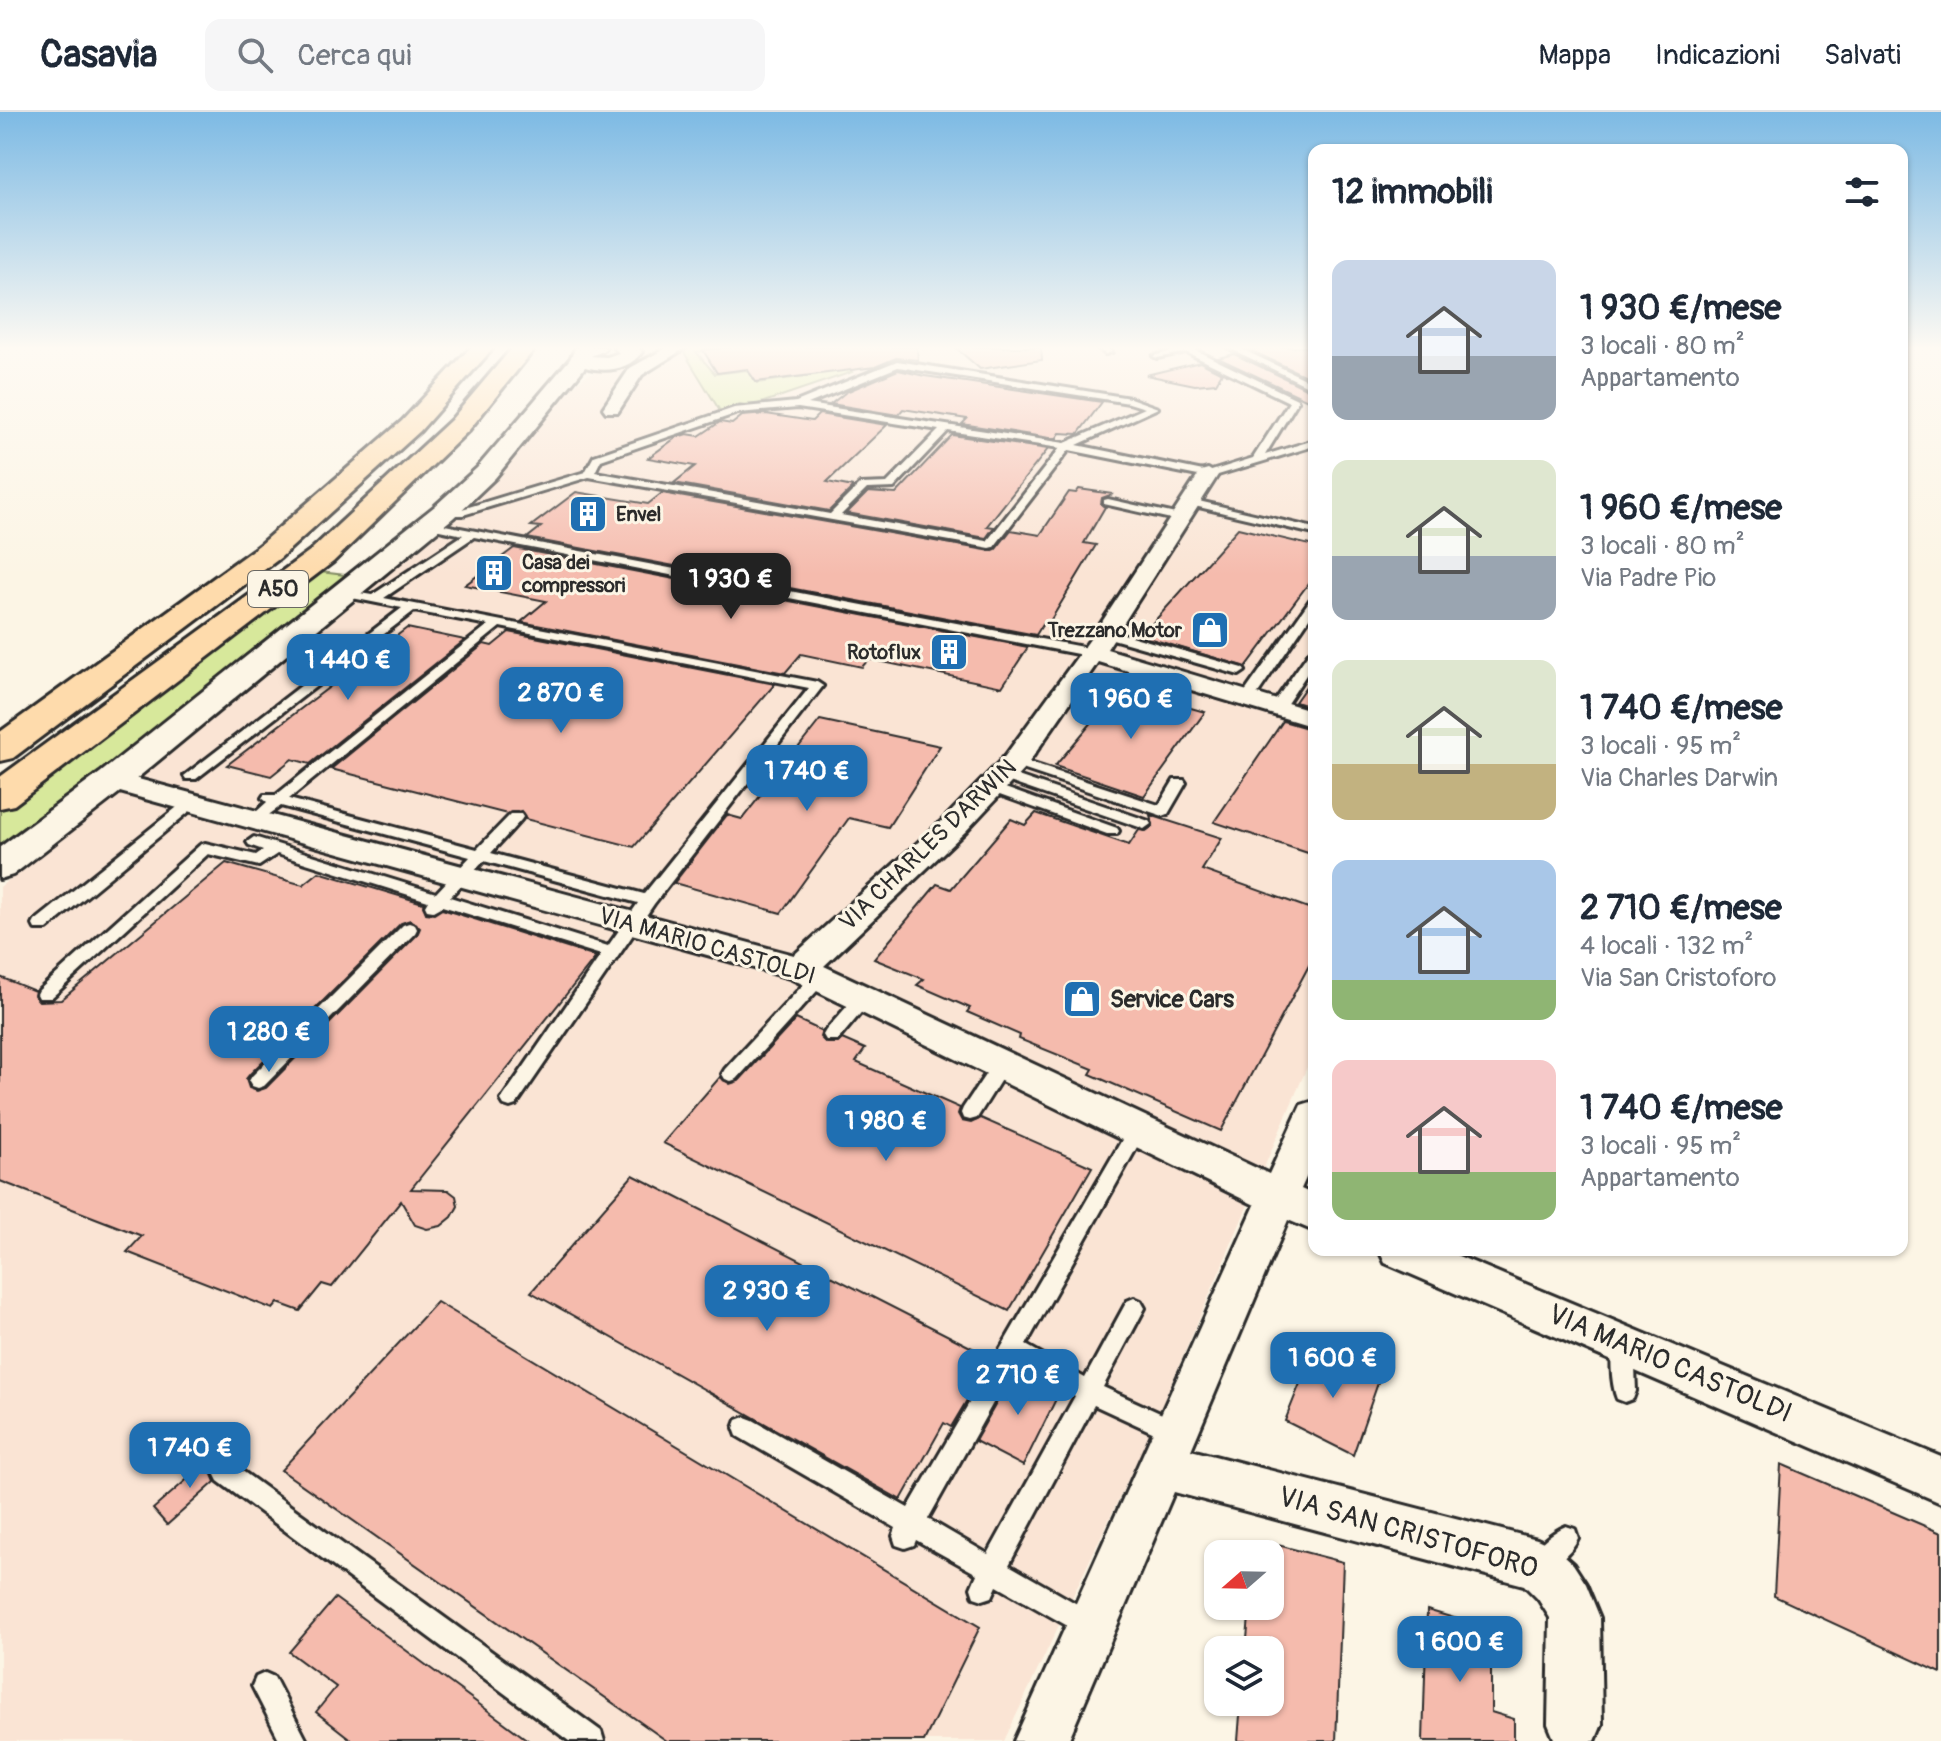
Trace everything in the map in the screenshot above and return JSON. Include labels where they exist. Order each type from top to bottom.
[{"type":"highway","name":"A50","points":[[0,750],[269,552],[414,423]]},
{"type":"highway","name":"A50","points":[[0,796],[322,556],[462,423]]},
{"type":"street","points":[[0,866],[112,781],[436,518],[486,473],[528,423]]},
{"type":"street","name":"VIA CHARLES DARWIN","points":[[810,973],[1003,775],[1099,643],[1208,475]]},
{"type":"street","points":[[1099,643],[1247,699],[1308,717]]},
{"type":"street","name":"VIA MARIO CASTOLDI","points":[[112,781],[191,789],[453,884],[639,912],[810,973],[1297,1207]]},
{"type":"street","points":[[1041,1741],[1168,1448],[1297,1207],[1308,1148]]},
{"type":"street","name":"VIA MARIO CASTOLDI","points":[[1413,1256],[1941,1480]]},
{"type":"street","name":"VIA SAN CRISTOFORO","points":[[1168,1448],[1551,1551],[1554,1576],[1575,1618],[1575,1732]]},
{"type":"lane","points":[[589,474],[597,458],[699,423]]},
{"type":"lane","points":[[914,423],[1067,446],[1208,475],[1308,445]]},
{"type":"lane","points":[[436,518],[589,474],[990,545],[1067,446],[1119,423]]},
{"type":"lane","points":[[1258,458],[1283,423]]},
{"type":"lane","points":[[832,518],[864,486],[890,486],[946,428]]},
{"type":"lane","points":[[1108,502],[1185,510],[1308,530]]},
{"type":"lane","points":[[436,518],[473,533],[1099,643],[1239,671]]},
{"type":"lane","points":[[375,599],[473,533]]},
{"type":"lane","points":[[342,593],[817,686],[639,912],[510,1100]]},
{"type":"lane","points":[[41,925],[191,789],[412,606]]},
{"type":"lane","points":[[1247,699],[1308,611]]},
{"type":"lane","points":[[275,848],[264,815],[499,622]]},
{"type":"lane","points":[[1277,708],[1308,663]]},
{"type":"lane","points":[[1003,775],[1163,811],[1179,783]]},
{"type":"lane","points":[[1003,775],[1144,824]]},
{"type":"lane","points":[[1003,775],[1110,834],[1122,817]]},
{"type":"lane","points":[[453,884],[516,817]]},
{"type":"lane","points":[[45,994],[205,848],[259,861],[275,848]]},
{"type":"lane","points":[[275,848],[453,884],[610,952]]},
{"type":"lane","points":[[258,1081],[409,929]]},
{"type":"lane","points":[[731,1074],[810,973]]},
{"type":"lane","points":[[832,1035],[864,998]]},
{"type":"lane","points":[[970,1113],[1001,1065]]},
{"type":"lane","points":[[908,1530],[1137,1131]]},
{"type":"lane","points":[[988,1580],[1134,1308]]},
{"type":"lane","points":[[1623,1343],[1625,1391]]},
{"type":"lane","points":[[1013,1349],[1089,1392],[1168,1448]]},
{"type":"lane","points":[[745,1428],[988,1580],[1090,1626]]},
{"type":"lane","points":[[226,1473],[591,1741]]},
{"type":"lane","points":[[265,1686],[294,1741]]},
{"type":"shaded area","points":[[542,423],[1308,423],[1308,1065],[1151,1431],[1004,1741],[0,1741],[0,887],[455,512],[471,504],[502,473]]},
{"type":"green space","points":[[312,571],[345,575],[0,852],[0,811],[120,724]]},
{"type":"building","points":[[718,423],[887,425],[827,482],[853,487],[829,511],[674,483],[695,466],[648,458],[677,437],[687,434],[699,436]]},
{"type":"building","points":[[1086,423],[1078,434],[1060,433],[1056,439],[962,424]]},
{"type":"building","points":[[952,435],[1048,449],[987,526],[994,527],[986,538],[847,513],[868,492],[896,494]]},
{"type":"building","points":[[1079,489],[1113,494],[1102,498],[1101,504],[1105,507],[1084,543],[1096,545],[1049,623],[1044,622],[1036,635],[527,538],[541,527],[531,526],[576,492],[648,504],[662,493],[991,551],[1011,530],[1040,535],[1069,492],[1076,493]]},
{"type":"building","points":[[1238,528],[1308,545],[1308,584],[1246,667],[1141,636]]},
{"type":"building","points":[[514,548],[1028,647],[1002,687],[869,659],[862,667],[801,654],[785,673],[521,622],[546,601],[465,585]]},
{"type":"building","points":[[407,628],[465,640],[310,764],[292,759],[271,776],[227,765]]},
{"type":"building","points":[[509,632],[775,684],[634,847],[525,819],[521,811],[507,814],[331,769],[484,644],[492,646]]},
{"type":"building","points":[[1308,684],[1308,706],[1295,702]]},
{"type":"building","points":[[1121,688],[1205,712],[1144,796],[1055,766]]},
{"type":"building","points":[[820,720],[940,746],[888,827],[849,818],[781,913],[674,883],[727,815],[742,819]]},
{"type":"building","points":[[1283,721],[1308,728],[1308,853],[1214,822]]},
{"type":"building","points":[[1036,813],[1129,845],[1139,830],[1146,831],[1153,826],[1150,815],[1222,838],[1202,870],[1308,908],[1308,967],[1221,1131],[1090,1074],[1093,1069],[1019,1039],[1020,1035],[967,1012],[970,1008],[917,985],[924,979],[874,959],[937,884],[951,889],[1011,819],[1025,825]]},
{"type":"building","points":[[226,863],[303,885],[319,872],[423,903],[426,913],[434,914],[442,909],[596,957],[411,1189],[448,1190],[456,1196],[458,1206],[452,1217],[441,1226],[427,1229],[415,1225],[401,1201],[332,1287],[322,1284],[300,1311],[278,1303],[273,1309],[127,1252],[142,1236],[0,1181],[0,977],[35,991],[34,995],[39,1001],[61,1000]],"holes":[[[410,920],[420,928],[417,935],[266,1088],[257,1091],[249,1088],[246,1079],[250,1074],[401,923]]]},
{"type":"building","points":[[796,1019],[822,1031],[820,1037],[826,1043],[838,1043],[842,1039],[865,1049],[856,1062],[960,1108],[958,1114],[962,1121],[971,1123],[981,1118],[1092,1167],[1009,1311],[663,1143],[720,1077],[730,1084],[739,1081]]},
{"type":"building","points":[[633,1175],[992,1358],[951,1427],[944,1423],[901,1500],[531,1292]]},
{"type":"building","points":[[437,1302],[980,1627],[924,1741],[667,1741],[281,1470]]},
{"type":"building","points":[[1315,1346],[1380,1377],[1353,1455],[1285,1421]]},
{"type":"building","points":[[1016,1368],[1060,1391],[1023,1466],[975,1441]]},
{"type":"building","points":[[223,1448],[237,1463],[227,1458],[217,1462],[211,1472],[215,1482],[167,1525],[153,1509]]},
{"type":"building","points":[[1781,1464],[1941,1533],[1941,1673],[1774,1596]]},
{"type":"building","points":[[1284,1547],[1343,1562],[1336,1741],[1238,1741],[1240,1716],[1284,1716],[1284,1636],[1247,1636],[1249,1620],[1284,1620]]},
{"type":"building","points":[[335,1598],[529,1741],[353,1741],[316,1712],[336,1687],[289,1652]]},
{"type":"building","points":[[1427,1610],[1491,1629],[1491,1712],[1514,1719],[1514,1741],[1423,1741]]},
{"type":"place","name":"Envel","points":[[588,514]]},
{"type":"place","name":"Casa dei compressori","points":[[494,573]]},
{"type":"place","name":"Trezzano Motor","points":[[1210,630]]},
{"type":"place","name":"Rotoflux","points":[[949,652]]},
{"type":"place","name":"Service Cars","points":[[1082,999]]}]
